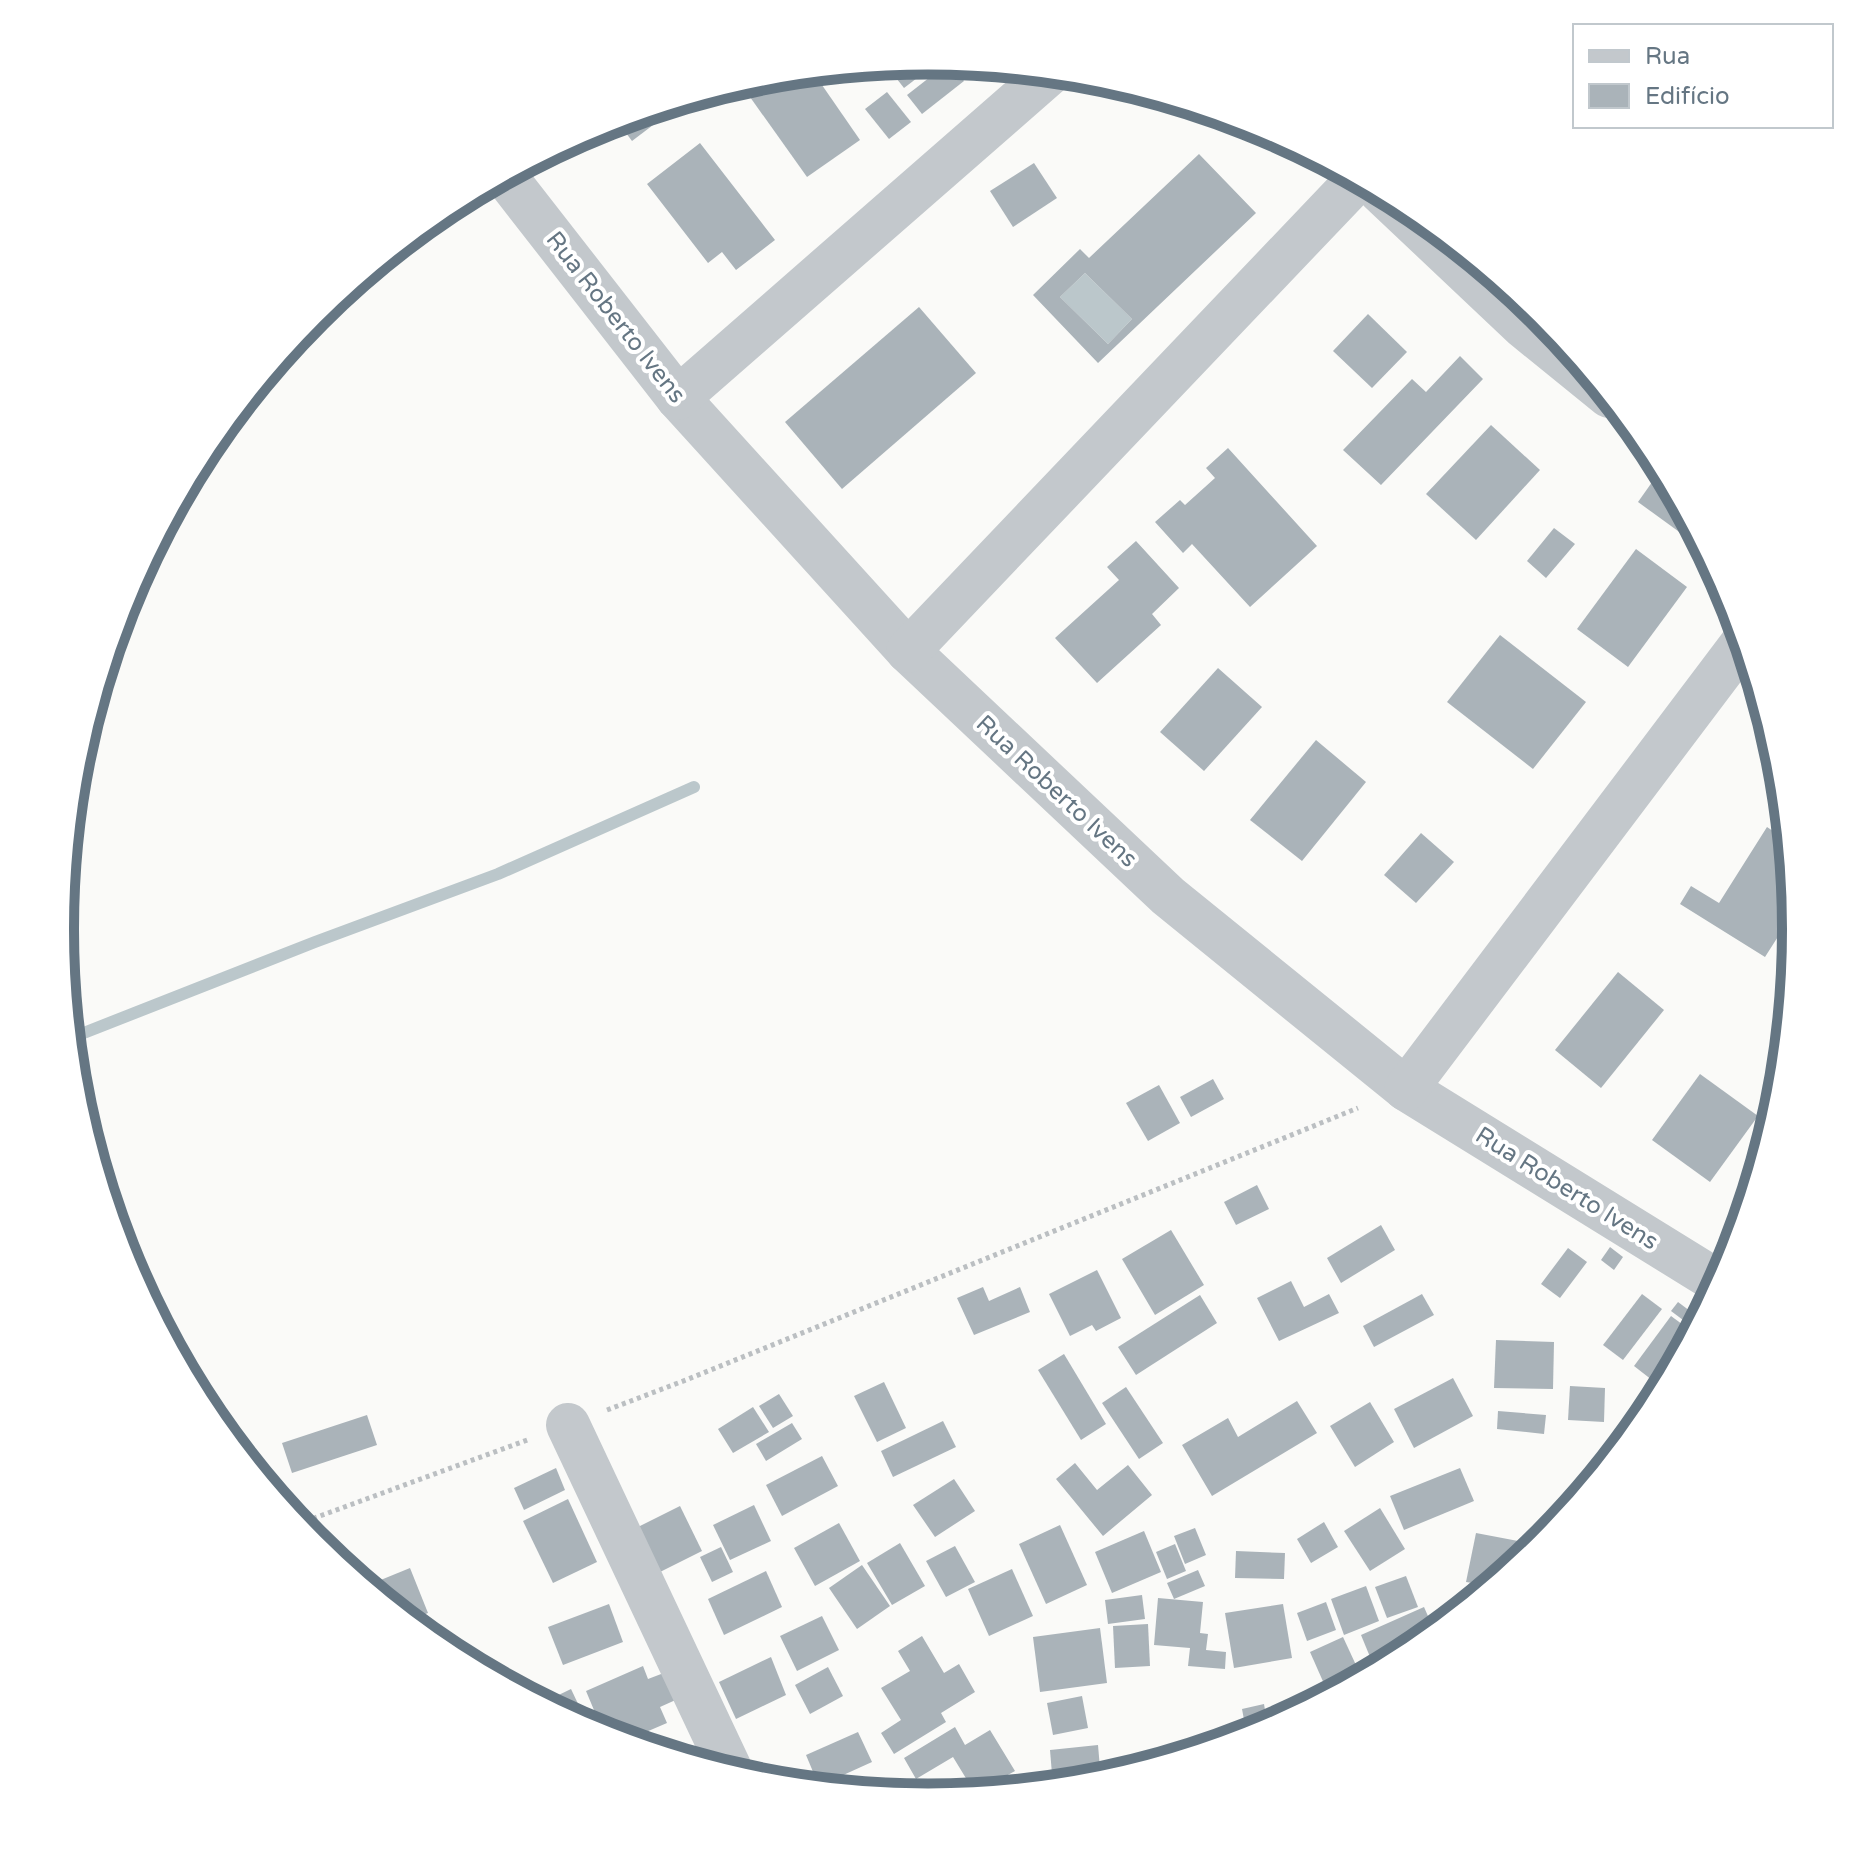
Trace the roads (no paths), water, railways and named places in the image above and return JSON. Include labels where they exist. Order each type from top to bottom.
[{"type":"street","points":[[678,398],[1040,82]]},
{"type":"street","name":"Rua Roberto Ivens","points":[[511,184],[678,398],[908,651],[1168,896],[1406,1089],[1709,1276]]},
{"type":"street","points":[[908,651],[1351,186]]},
{"type":"street","points":[[1431,239],[1524,327],[1568,363]]},
{"type":"street","points":[[1406,1089],[1736,651]]},
{"type":"street","points":[[568,1425],[726,1759]]},
{"type":"waterway","points":[[80,1034],[498,874],[694,787]]}]
